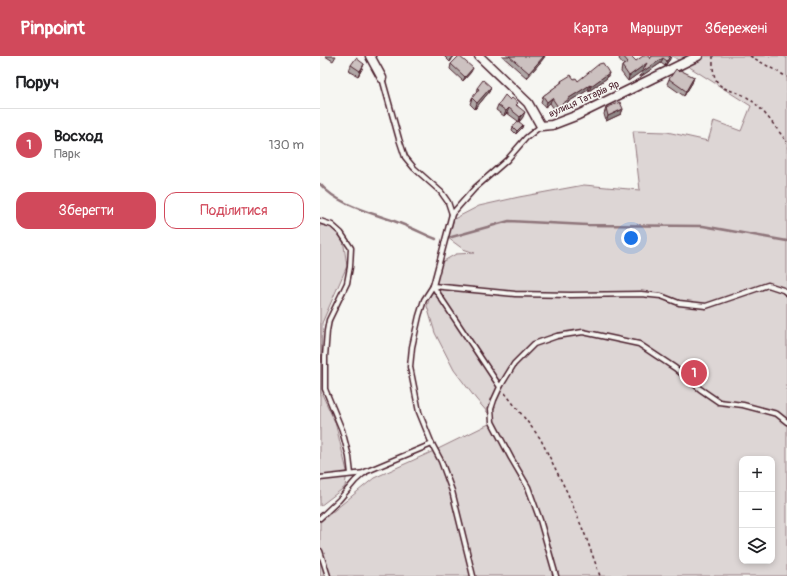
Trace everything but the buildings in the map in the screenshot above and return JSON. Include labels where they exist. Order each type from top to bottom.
[{"type":"street","points":[[370,56],[382,78]]},
{"type":"street","name":"вулиця Татарів Яр","points":[[479,56],[528,103],[540,126],[552,125],[578,115],[698,56]]},
{"type":"lane","points":[[382,78],[405,157],[414,168],[441,192],[448,202],[452,214]]},
{"type":"lane","points":[[473,576],[452,491],[441,461],[432,444],[419,412],[410,367],[412,347],[424,300],[433,286],[452,214],[475,188],[507,160],[526,138],[540,126]]},
{"type":"lane","points":[[320,221],[332,225],[342,233],[351,248],[347,283],[329,320],[325,357],[325,388],[342,430],[349,458],[351,474]]},
{"type":"lane","points":[[433,286],[515,294],[641,294],[661,296],[679,303],[706,306],[768,285],[783,290],[787,293]]},
{"type":"lane","points":[[433,286],[500,387]]},
{"type":"lane","points":[[556,576],[540,520],[528,487],[492,422],[491,409],[500,387],[514,364],[534,344],[557,336],[583,332],[639,344],[675,368],[700,389],[719,402],[743,405],[777,414],[787,422]]},
{"type":"lane","points":[[320,478],[365,472],[432,444]]},
{"type":"lane","points":[[320,518],[340,500],[355,481],[365,472]]},
{"type":"lane","points":[[320,551],[328,576]]},
{"type":"path","points":[[713,56],[714,77],[719,85],[746,96],[766,114],[787,142]]},
{"type":"path","points":[[750,56],[787,77]]},
{"type":"path","points":[[500,387],[540,438],[567,492],[586,537],[600,576]]},
{"type":"shaded area","points":[[672,56],[783,56],[787,58],[787,576],[320,576],[320,522],[374,478],[495,421],[454,370],[435,333],[427,306],[440,263],[456,254],[475,253],[463,249],[448,238],[454,219],[479,206],[584,185],[640,190],[633,131],[667,132],[708,141],[714,121],[741,131],[751,106]]},
{"type":"shaded area","points":[[320,225],[330,227],[343,239],[347,266],[322,323],[321,392],[335,422],[347,471],[345,487],[320,506]]},
{"type":"waterway","points":[[320,184],[327,191],[345,203],[399,223],[436,239]]},
{"type":"waterway","points":[[448,238],[509,221],[587,225],[703,226],[787,241]]},
{"type":"place","name":"Восход","points":[[694,373]]}]
